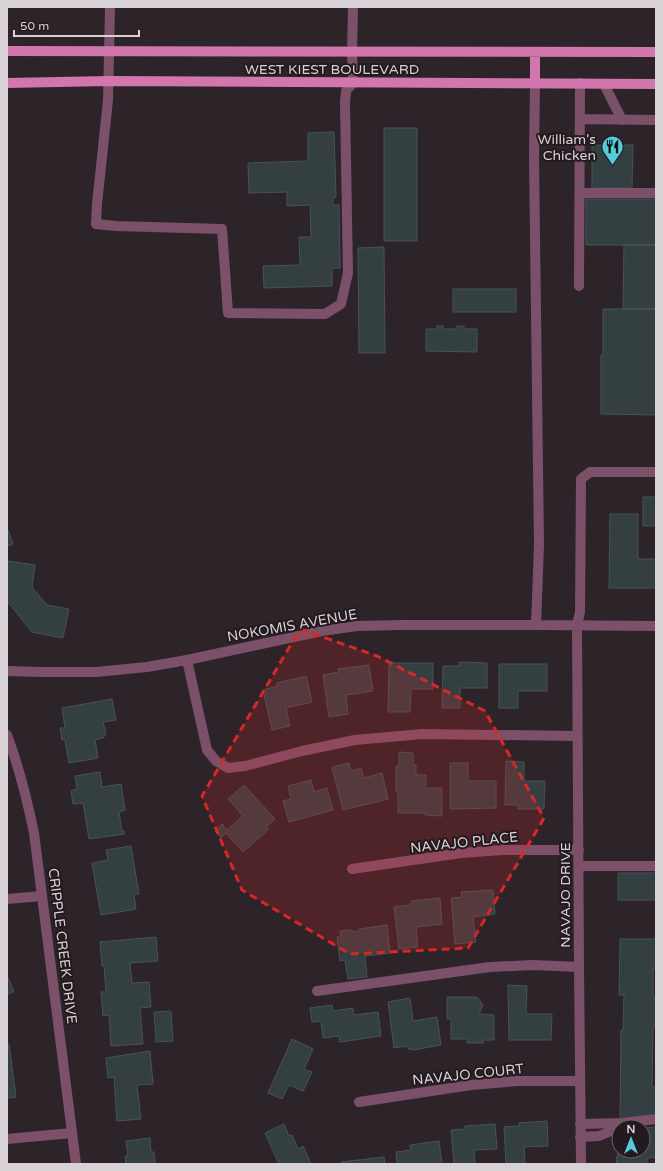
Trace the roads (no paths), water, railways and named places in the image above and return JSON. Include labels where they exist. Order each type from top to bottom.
[{"type":"main road","name":"WEST KIEST BOULEVARD","points":[[7,51],[656,52]]},
{"type":"main road","points":[[535,52],[535,83]]},
{"type":"main road","name":"WEST KIEST BOULEVARD","points":[[7,83],[109,81],[656,84]]},
{"type":"street","points":[[110,7],[108,100],[96,224],[116,226],[222,229],[228,313],[318,314],[325,314],[341,304],[348,273],[345,103],[346,91],[352,83],[353,7]]},
{"type":"street","points":[[535,83],[534,157],[539,545],[536,625]]},
{"type":"street","points":[[579,286],[580,83]]},
{"type":"street","points":[[604,84],[622,120]]},
{"type":"street","points":[[580,119],[656,120]]},
{"type":"street","points":[[580,193],[656,193]]},
{"type":"street","name":"NAVAJO DRIVE","points":[[581,1164],[577,625],[580,612],[581,479],[590,472],[656,472]]},
{"type":"street","name":"NOKOMIS AVENUE","points":[[7,671],[96,672],[147,667],[187,660],[322,631],[357,626],[656,626]]},
{"type":"street","points":[[187,660],[208,750],[216,761],[228,768],[245,766],[302,751],[355,740],[422,734],[577,736]]},
{"type":"street","name":"CRIPPLE CREEK DRIVE","points":[[7,735],[25,791],[33,826],[76,1164]]},
{"type":"street","name":"NAVAJO PLACE","points":[[352,869],[461,853],[502,850],[579,850]]},
{"type":"street","points":[[579,866],[656,866]]},
{"type":"street","points":[[7,899],[42,896]]},
{"type":"street","points":[[317,991],[490,967],[533,965],[579,967]]},
{"type":"street","name":"NAVAJO COURT","points":[[359,1102],[471,1085],[518,1082],[580,1082]]},
{"type":"street","points":[[580,1124],[623,1123],[656,1119]]},
{"type":"street","points":[[580,1138],[598,1136],[611,1131]]},
{"type":"street","points":[[7,1139],[72,1133]]},
{"type":"place","name":"William's Chicken","points":[[612,166]]}]
